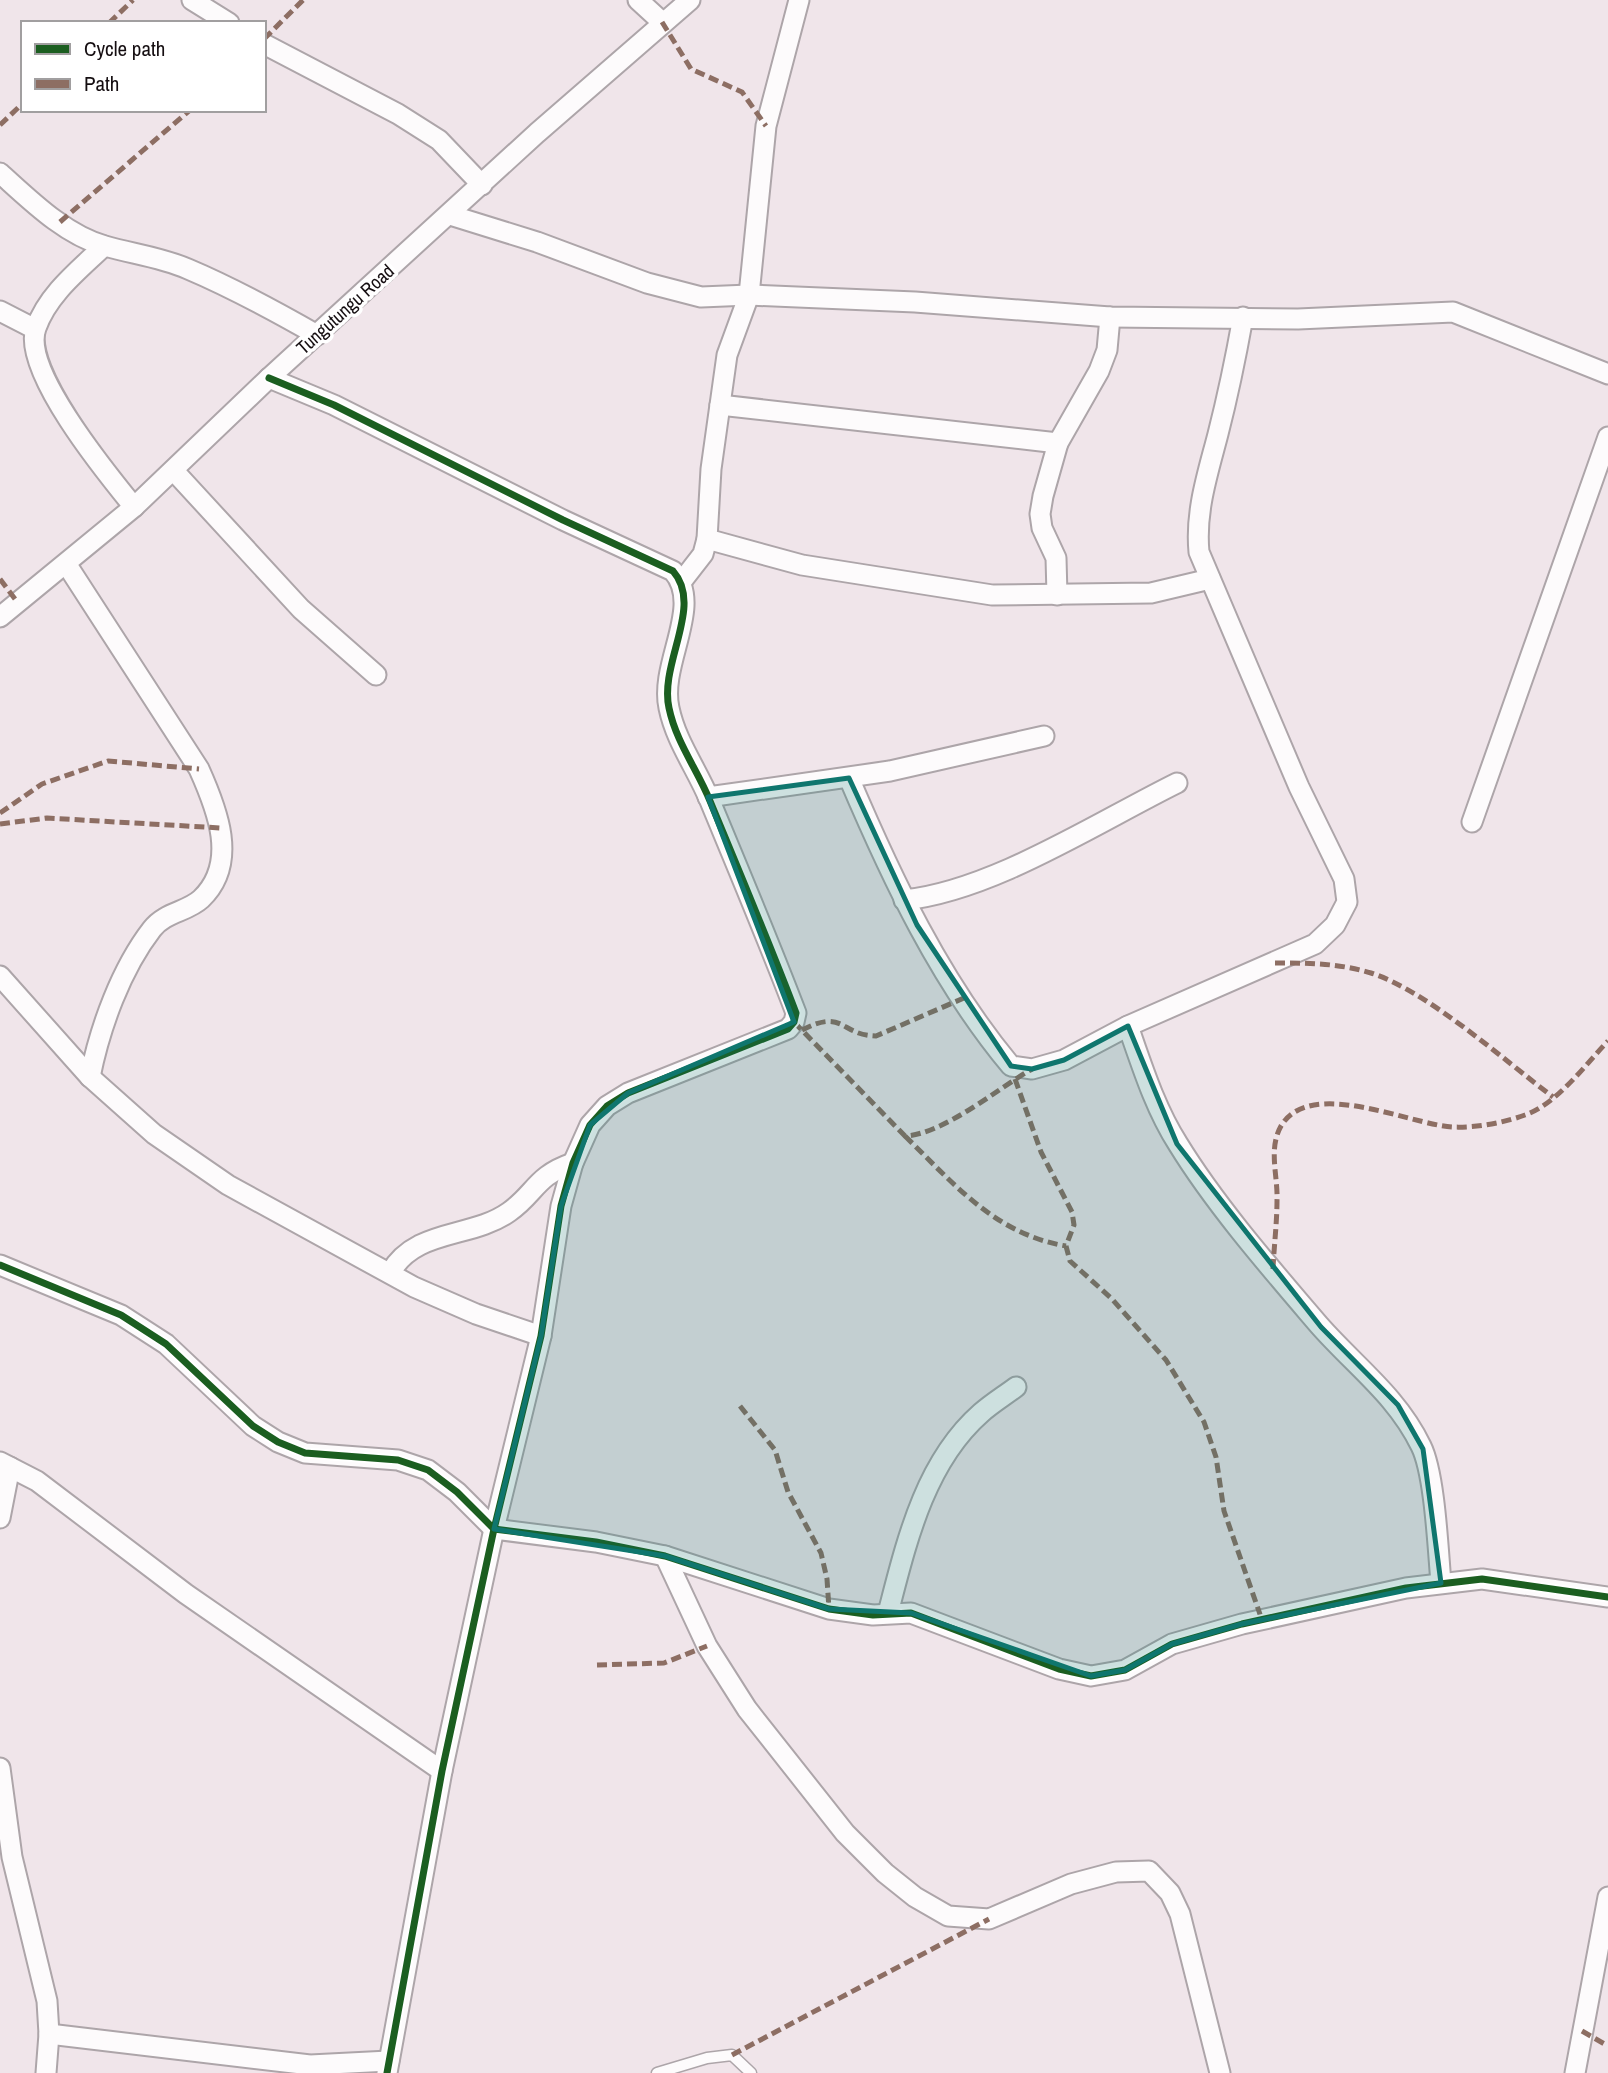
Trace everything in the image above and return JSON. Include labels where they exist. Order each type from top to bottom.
[{"type":"street","points":[[192,0],[226,21]]},
{"type":"street","points":[[638,0],[663,22]]},
{"type":"street","name":"Tungutungu Road","points":[[0,617],[67,565],[134,507],[269,378],[690,0]]},
{"type":"street","points":[[682,581],[703,554],[707,540],[711,469],[727,355],[749,295],[766,126],[799,0]]},
{"type":"street","points":[[266,45],[398,114],[439,140],[482,185]]},
{"type":"street","points":[[0,173],[60,222],[104,246],[139,252],[186,268],[250,297],[317,335]]},
{"type":"street","points":[[450,215],[537,242],[647,283],[701,297],[749,295],[915,302],[1110,317],[1243,317],[1298,320],[1453,312],[1608,374]]},
{"type":"street","points":[[104,246],[49,302],[36,329],[33,347],[45,379],[98,464],[134,507]]},
{"type":"street","points":[[0,311],[36,329]]},
{"type":"street","points":[[1057,595],[1056,558],[1042,528],[1040,514],[1058,443],[1099,371],[1107,351],[1110,317]]},
{"type":"street","points":[[849,778],[904,901],[936,957],[994,1046],[1011,1066],[1032,1069],[1064,1059],[1128,1026],[1315,944],[1335,925],[1347,902],[1344,879],[1299,787],[1199,552],[1197,527],[1243,317]]},
{"type":"street","points":[[49,2034],[310,2065],[388,2067],[442,1771],[494,1529],[541,1336],[552,1259],[573,1163],[590,1125],[607,1106],[628,1093],[788,1029],[796,1013],[708,797],[677,736],[668,706],[669,671],[687,597],[682,581],[673,571],[563,520],[334,405],[269,378]]},
{"type":"street","points":[[720,405],[1058,443]]},
{"type":"street","points":[[1472,822],[1608,437]]},
{"type":"street","points":[[174,471],[301,608],[376,675]]},
{"type":"street","points":[[707,540],[802,565],[992,595],[1151,593],[1210,579]]},
{"type":"street","points":[[67,565],[199,769],[212,798],[223,850],[215,880],[200,900],[166,916],[154,927],[140,947],[107,1013],[90,1077]]},
{"type":"street","points":[[708,797],[849,778],[1044,736]]},
{"type":"street","points":[[904,901],[958,890],[1177,783]]},
{"type":"street","points":[[0,976],[90,1077],[153,1134],[228,1185],[390,1273],[476,1314],[541,1336]]},
{"type":"street","points":[[1128,1026],[1149,1086],[1177,1144],[1249,1240],[1313,1317],[1398,1405],[1423,1449],[1433,1500],[1441,1583]]},
{"type":"street","points":[[390,1273],[402,1256],[413,1248],[492,1222],[510,1212],[543,1176],[573,1163]]},
{"type":"street","points":[[0,1265],[121,1315],[166,1344],[253,1426],[278,1442],[305,1453],[398,1460],[428,1470],[457,1492],[494,1529],[596,1542],[665,1556],[852,1614],[888,1613],[923,1617],[1059,1668],[1091,1676],[1125,1670],[1172,1644],[1242,1625],[1406,1588],[1482,1579],[1608,1597]]},
{"type":"street","points":[[888,1613],[906,1542],[928,1486],[953,1445],[979,1414],[1016,1387]]},
{"type":"street","points":[[0,1518],[5,1464],[71,1505],[186,1594],[442,1771]]},
{"type":"street","points":[[665,1556],[707,1646],[747,1709],[845,1833],[885,1873],[915,1897],[948,1916],[989,1919],[1071,1884],[1116,1872],[1149,1871],[1170,1893],[1180,1914],[1220,2073]]},
{"type":"street","points":[[0,1768],[12,1857],[47,2001],[49,2034],[46,2073]]},
{"type":"street","points":[[1575,2073],[1608,1897]]},
{"type":"lane","points":[[657,2073],[707,2058],[732,2055],[751,2073]]},
{"type":"highlighted area","points":[[849,778],[917,925],[1011,1066],[1032,1069],[1064,1060],[1128,1026],[1177,1144],[1321,1327],[1398,1405],[1423,1449],[1441,1583],[1242,1624],[1172,1644],[1125,1670],[1091,1676],[911,1613],[829,1609],[665,1556],[494,1529],[541,1336],[561,1206],[590,1125],[628,1093],[794,1022],[708,797]]},
{"type":"marked path","points":[[111,21],[133,0]]},
{"type":"marked path","points":[[266,37],[303,0]]},
{"type":"marked path","points":[[662,22],[691,69],[742,92],[766,126]]},
{"type":"marked path","points":[[0,125],[21,105]]},
{"type":"marked path","points":[[60,222],[188,112]]},
{"type":"marked path","points":[[0,579],[18,603]]},
{"type":"marked path","points":[[0,813],[42,784],[108,761],[199,769]]},
{"type":"marked path","points":[[0,824],[47,818],[221,828]]},
{"type":"marked path","points":[[1275,963],[1335,965],[1371,973],[1393,982],[1440,1010],[1553,1097]]},
{"type":"marked path","points":[[802,1030],[816,1024],[835,1022],[855,1032],[876,1036],[964,998]]},
{"type":"marked path","points":[[794,1022],[905,1136],[936,1128],[1032,1069]]},
{"type":"marked path","points":[[1273,1269],[1277,1209],[1275,1144],[1281,1126],[1295,1112],[1314,1105],[1337,1104],[1452,1127],[1499,1123],[1537,1110],[1548,1102],[1570,1083],[1608,1041]]},
{"type":"marked path","points":[[1015,1079],[1041,1152],[1072,1212],[1074,1225],[1066,1246],[1070,1261],[1111,1298],[1166,1360],[1204,1422],[1216,1457],[1224,1511],[1262,1620]]},
{"type":"marked path","points":[[905,1136],[959,1189],[997,1219],[1041,1240],[1066,1246]]},
{"type":"marked path","points":[[740,1406],[775,1450],[788,1492],[821,1553],[827,1579],[829,1609]]},
{"type":"marked path","points":[[597,1665],[664,1663],[707,1646]]},
{"type":"marked path","points":[[732,2055],[989,1919]]},
{"type":"marked path","points":[[1582,2031],[1608,2046]]},
{"type":"cycle path","points":[[269,378],[334,405],[563,520],[673,571],[681,585],[684,601],[668,691],[672,720],[705,789],[796,1013],[794,1022],[788,1029],[628,1093],[607,1106],[590,1125],[573,1163],[561,1206],[541,1336],[494,1529],[442,1771],[387,2073]]},
{"type":"cycle path","points":[[0,1265],[121,1315],[166,1344],[253,1426],[278,1442],[305,1453],[398,1460],[428,1470],[457,1492],[494,1529],[596,1542],[665,1556],[829,1609],[873,1615],[911,1613],[1059,1669],[1091,1676],[1125,1670],[1172,1644],[1242,1624],[1406,1588],[1482,1579],[1608,1597]]}]
